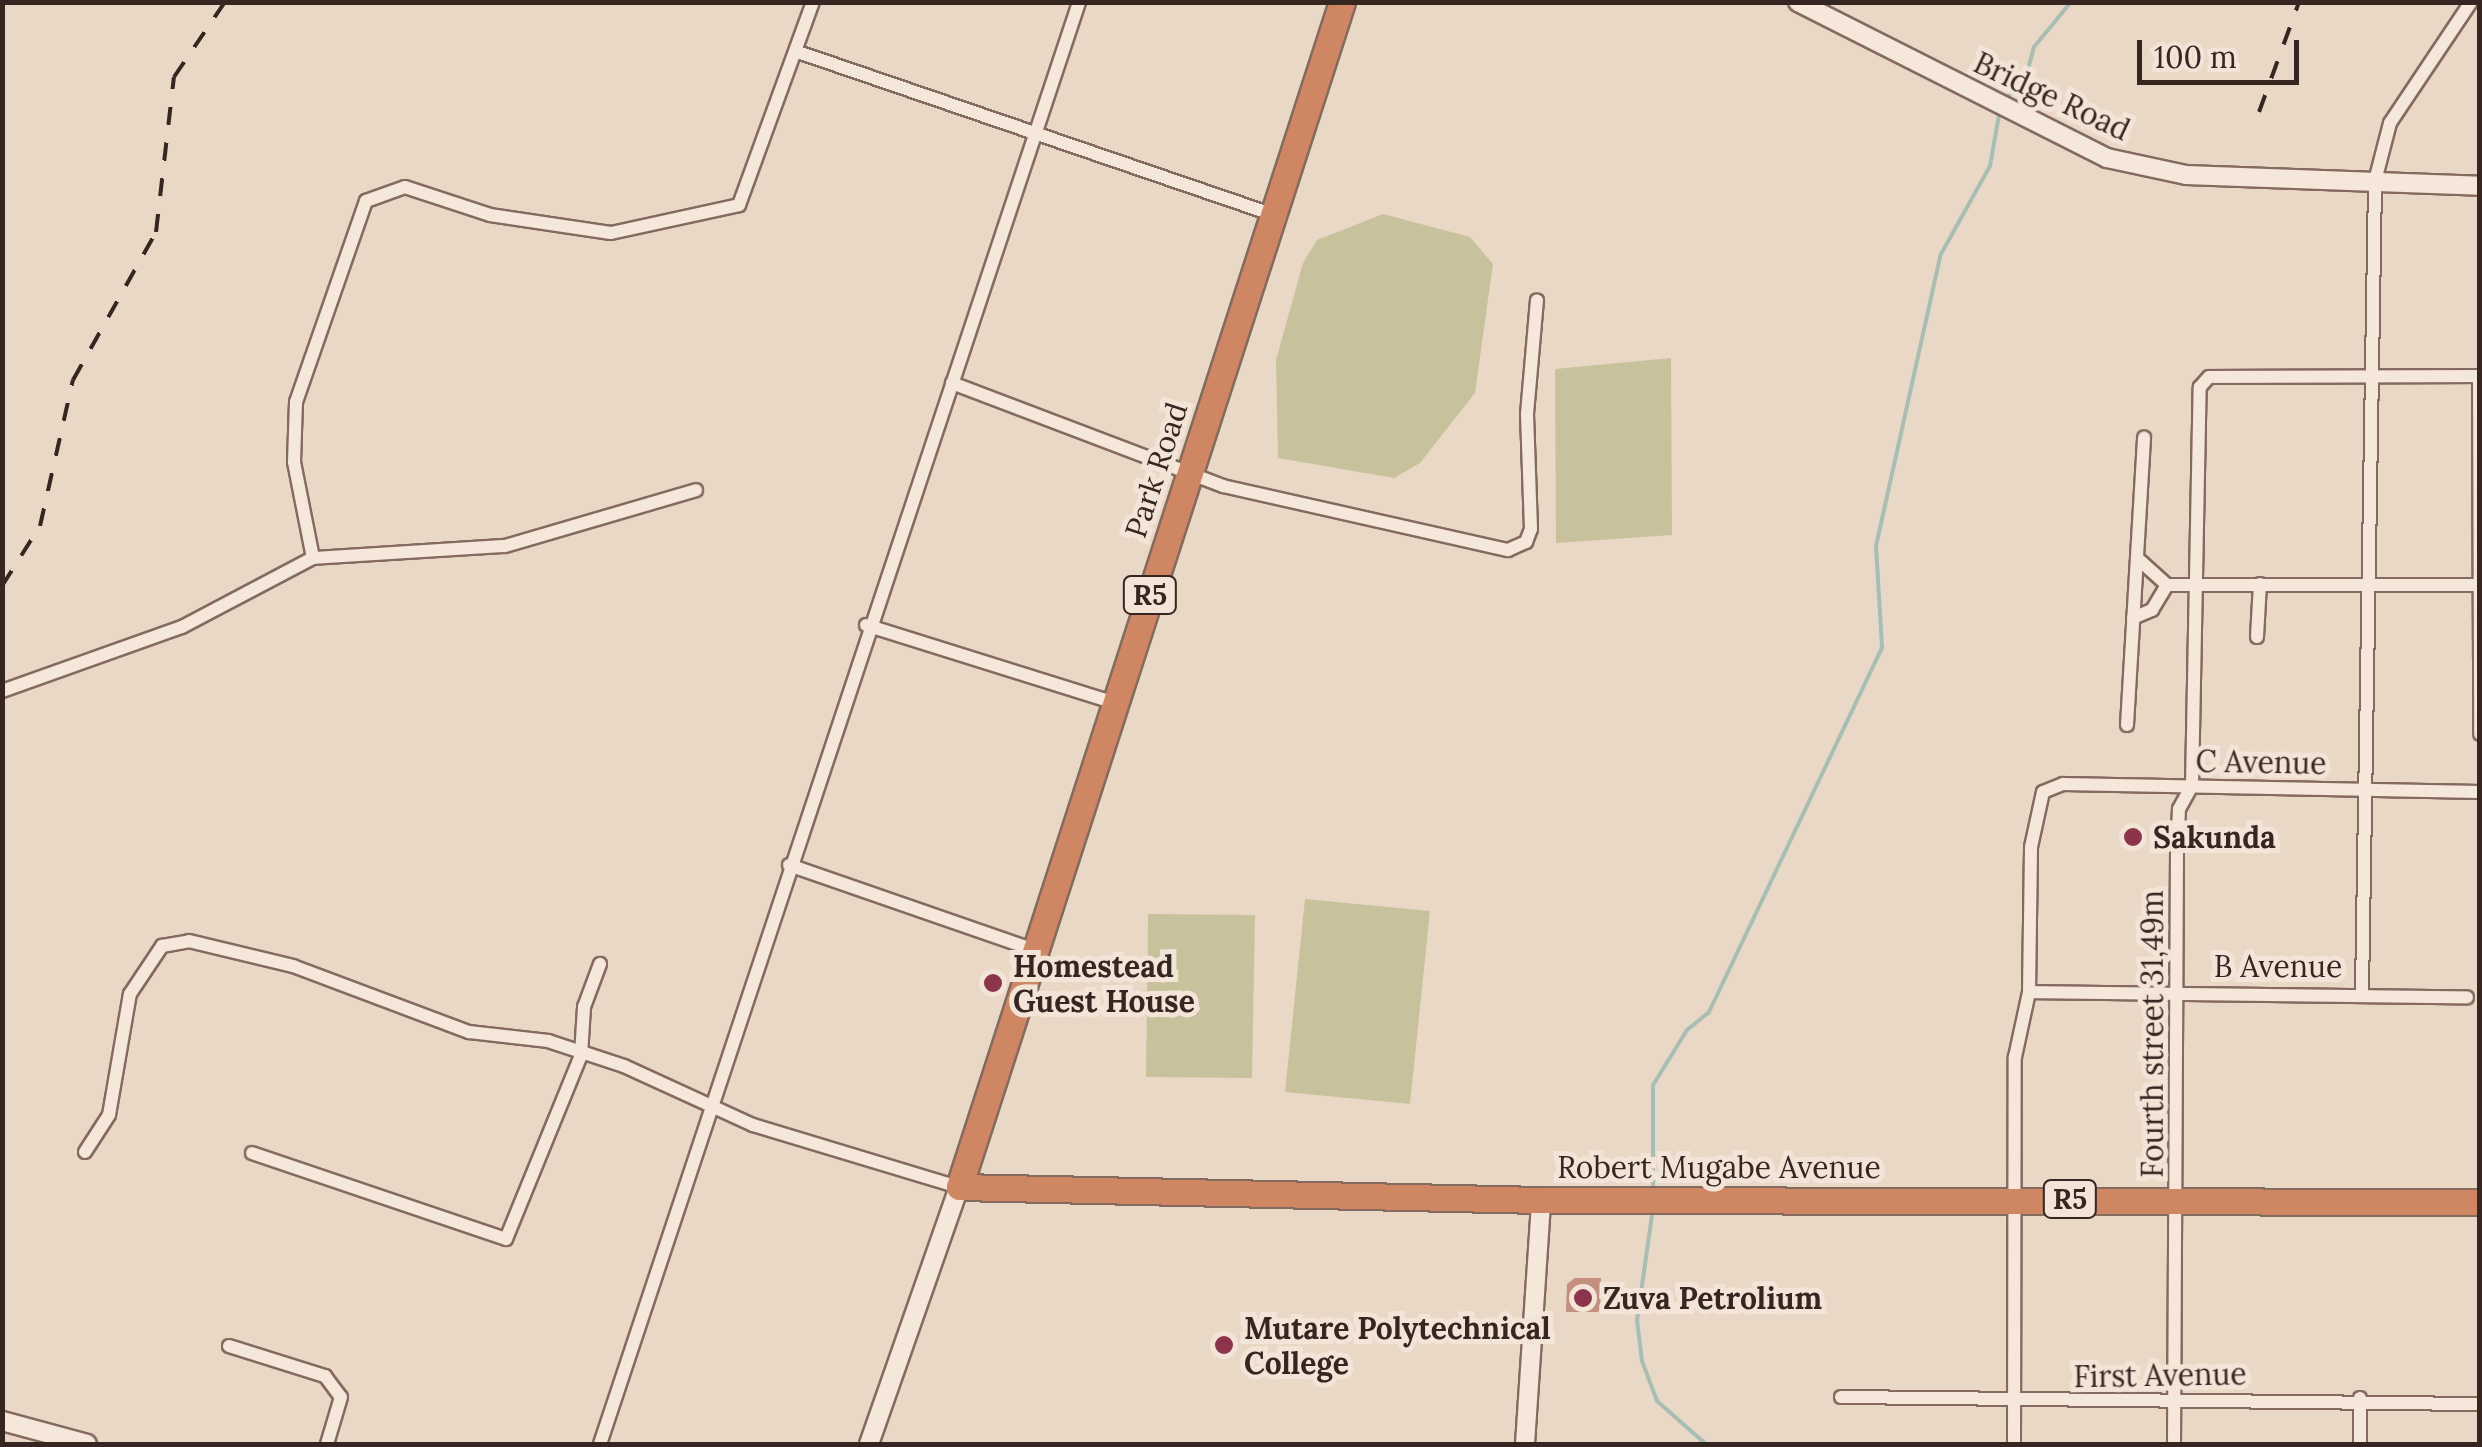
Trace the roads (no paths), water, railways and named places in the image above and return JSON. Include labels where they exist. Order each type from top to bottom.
[{"type":"highway","name":"Park Road","points":[[959,1187],[1342,2]]},
{"type":"highway","name":"Robert Mugabe Avenue","points":[[959,1187],[1541,1200],[2480,1202]]},
{"type":"main road","name":"Bridge Road","points":[[1798,2],[2108,158],[2186,176],[2480,186]]},
{"type":"main road","points":[[869,1444],[959,1187]]},
{"type":"main road","points":[[1525,1444],[1541,1200]]},
{"type":"main road","points":[[2,1421],[79,1443]]},
{"type":"street","points":[[313,558],[294,462],[296,402],[366,201],[405,187],[490,215],[612,233],[730,209],[748,195],[813,2]]},
{"type":"street","points":[[600,1444],[866,625],[952,383],[1079,2]]},
{"type":"street","points":[[2362,992],[2374,181],[2390,123],[2471,2]]},
{"type":"street","points":[[798,52],[1034,136],[1274,215]]},
{"type":"street","points":[[952,383],[1191,469],[1223,486],[1408,531],[1515,548],[1531,530],[1527,414],[1536,300]]},
{"type":"street","points":[[2372,374],[2479,376],[2480,734]]},
{"type":"street","name":"Fourth street 31,49m","points":[[2174,1444],[2178,817],[2192,786],[2200,387],[2209,377],[2372,374]]},
{"type":"street","points":[[2127,725],[2144,438]]},
{"type":"street","points":[[2,691],[182,627],[313,558],[505,546],[696,490]]},
{"type":"street","points":[[2139,560],[2152,564],[2167,585]]},
{"type":"street","points":[[2167,585],[2367,581],[2477,585]]},
{"type":"street","points":[[2257,638],[2260,584]]},
{"type":"street","points":[[2133,618],[2152,610],[2167,585]]},
{"type":"street","points":[[866,625],[1115,703]]},
{"type":"street","name":"C Avenue","points":[[2030,992],[2031,847],[2043,792],[2063,784],[2480,792]]},
{"type":"street","points":[[789,865],[1034,950]]},
{"type":"street","points":[[85,1152],[109,1116],[130,994],[154,955],[176,941],[293,966],[470,1032],[548,1042],[712,1106],[959,1187]]},
{"type":"street","points":[[252,1153],[506,1240],[581,1055],[584,1007],[600,964]]},
{"type":"street","points":[[2014,1444],[2011,1199],[2015,1057],[2030,992]]},
{"type":"street","name":"B Avenue","points":[[2030,992],[2362,992],[2467,997]]},
{"type":"street","points":[[229,1346],[325,1376],[337,1388],[327,1444]]},
{"type":"street","name":"First Avenue","points":[[1841,1398],[2014,1402],[2360,1398],[2480,1404]]},
{"type":"street","points":[[2360,1398],[2360,1444]]},
{"type":"waterway","points":[[2003,100],[2024,84],[2034,47],[2071,2]]},
{"type":"waterway","points":[[1653,1188],[1653,1085],[1687,1030],[1709,1012],[1882,647],[1876,546],[1941,254],[1990,166],[2000,109]]},
{"type":"waterway","points":[[1653,1208],[1637,1320],[1642,1361],[1657,1401],[1706,1444]]},
{"type":"railway","points":[[2,586],[40,526],[73,380],[156,232],[174,77],[225,2]]},
{"type":"railway","points":[[2259,112],[2299,2]]},
{"type":"place","name":"Sakunda","points":[[2133,837]]},
{"type":"place","name":"Homestead Guest House","points":[[993,983]]},
{"type":"place","name":"Zuva Petrolium","points":[[1583,1298]]},
{"type":"place","name":"Mutare Polytechnical College","points":[[1224,1345]]}]
